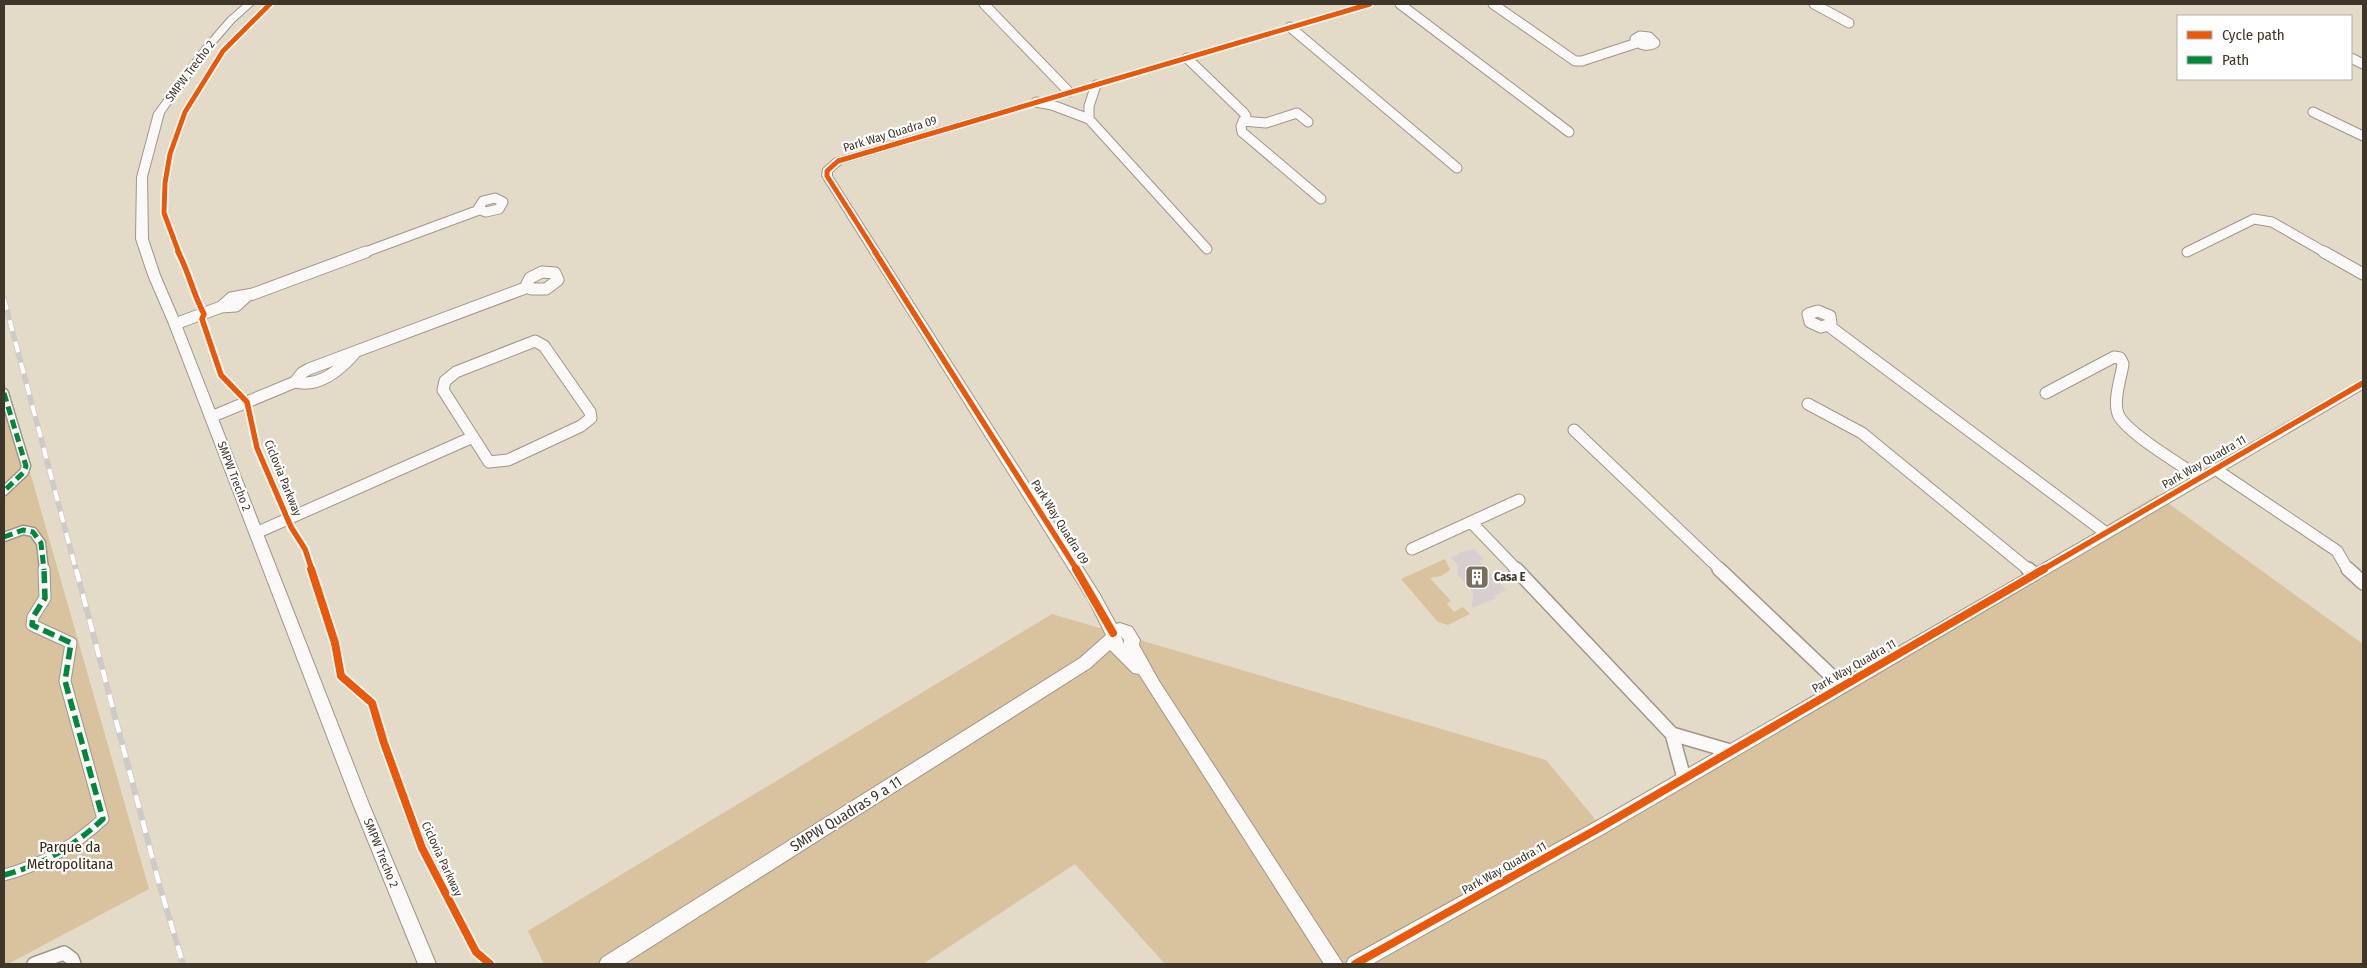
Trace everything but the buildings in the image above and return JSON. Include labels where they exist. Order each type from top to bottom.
[{"type":"street","name":"SMPW Trecho 2","points":[[249,4],[231,20],[205,50],[159,113],[142,178],[142,238],[154,275],[175,324],[361,804],[427,964]]},
{"type":"street","points":[[984,4],[1069,92]]},
{"type":"street","name":"Park Way Quadra 09","points":[[1121,641],[826,174],[829,167],[838,161],[1370,4]]},
{"type":"street","points":[[1400,4],[1569,132]]},
{"type":"street","points":[[1493,4],[1575,61],[1582,61],[1637,43]]},
{"type":"street","points":[[1814,4],[1848,23]]},
{"type":"street","points":[[1290,27],[1457,168]]},
{"type":"street","points":[[1187,58],[1246,116],[1242,132],[1321,199]]},
{"type":"street","points":[[1090,119],[1089,106],[1096,84]]},
{"type":"street","points":[[1036,102],[1070,111],[1090,119],[1207,249]]},
{"type":"street","points":[[1070,111],[1089,106]]},
{"type":"street","points":[[2313,112],[2363,136]]},
{"type":"street","points":[[1244,121],[1266,122],[1296,113],[1308,122]]},
{"type":"street","points":[[175,324],[221,307],[234,306],[244,302],[247,296],[479,210]]},
{"type":"street","points":[[2187,252],[2254,219],[2261,218],[2272,222],[2363,274]]},
{"type":"street","points":[[211,417],[296,382],[304,384],[314,382],[338,372],[354,354],[528,287]]},
{"type":"street","points":[[1829,326],[2106,532]]},
{"type":"street","points":[[535,341],[544,346],[590,412],[591,418],[581,426],[508,460],[496,463],[489,462],[473,437],[442,390],[446,378],[456,372],[535,341]]},
{"type":"street","points":[[2046,393],[2114,358],[2120,358],[2123,364],[2118,411],[2120,419],[2200,478]]},
{"type":"street","name":"Park Way Quadra 11","points":[[1355,964],[1684,778],[2363,384]]},
{"type":"street","points":[[4,393],[26,466],[21,476],[4,491]]},
{"type":"street","points":[[1808,404],[1862,433],[2034,574]]},
{"type":"street","points":[[1574,430],[1842,686]]},
{"type":"street","points":[[256,533],[473,437]]},
{"type":"street","points":[[2215,469],[2337,551],[2350,573],[2363,584]]},
{"type":"street","points":[[1412,549],[1519,500]]},
{"type":"street","points":[[1471,522],[1672,734],[1684,778]]},
{"type":"street","points":[[4,537],[26,530],[35,533],[40,538],[45,568],[46,593],[44,600],[32,619],[32,625],[40,630],[66,637],[71,643],[65,681],[103,819],[80,841],[54,856],[4,876]]},
{"type":"street","points":[[1121,641],[1153,686],[1334,964]]},
{"type":"street","name":"SMPW Quadras 9 a 11","points":[[608,964],[1121,641]]},
{"type":"street","points":[[1672,734],[1730,751]]},
{"type":"street","points":[[34,964],[64,953],[72,959],[74,964]]},
{"type":"green space","name":"Parque da Metropolitana","points":[[4,381],[149,889],[8,964],[4,964]]},
{"type":"green space","points":[[2157,495],[2363,644],[2363,964],[1165,964],[1075,864],[923,964],[544,964],[528,931],[1052,614],[1546,760],[1604,830]]},
{"type":"green space","points":[[1445,559],[1450,570],[1441,576],[1430,578],[1451,601],[1447,604],[1454,612],[1463,607],[1470,614],[1448,625],[1438,622],[1401,579]]},
{"type":"railway","points":[[4,299],[76,570]]},
{"type":"railway","points":[[76,569],[160,887],[183,964]]},
{"type":"marked path","points":[[4,393],[26,466],[24,472],[4,491]]},
{"type":"marked path","points":[[4,537],[26,530],[38,536],[41,543],[44,560],[45,598],[33,617],[32,625],[41,631],[62,637],[71,643],[65,681],[103,819],[58,854],[45,861],[4,875]]},
{"type":"cycle path","name":"Ciclovia Parkway","points":[[270,4],[223,51],[185,112],[170,154],[165,183],[164,213],[173,241],[188,271],[195,298],[204,314],[202,319],[221,375],[247,402],[257,448],[291,527],[305,549],[335,643],[341,676],[372,703],[384,743],[422,848],[476,952],[490,964]]},
{"type":"cycle path","points":[[1113,633],[1094,597],[827,176],[827,171],[838,161],[1370,4]]},
{"type":"cycle path","points":[[1355,964],[1601,827],[2363,383]]},
{"type":"place","name":"Casa E","points":[[1477,577]]}]
